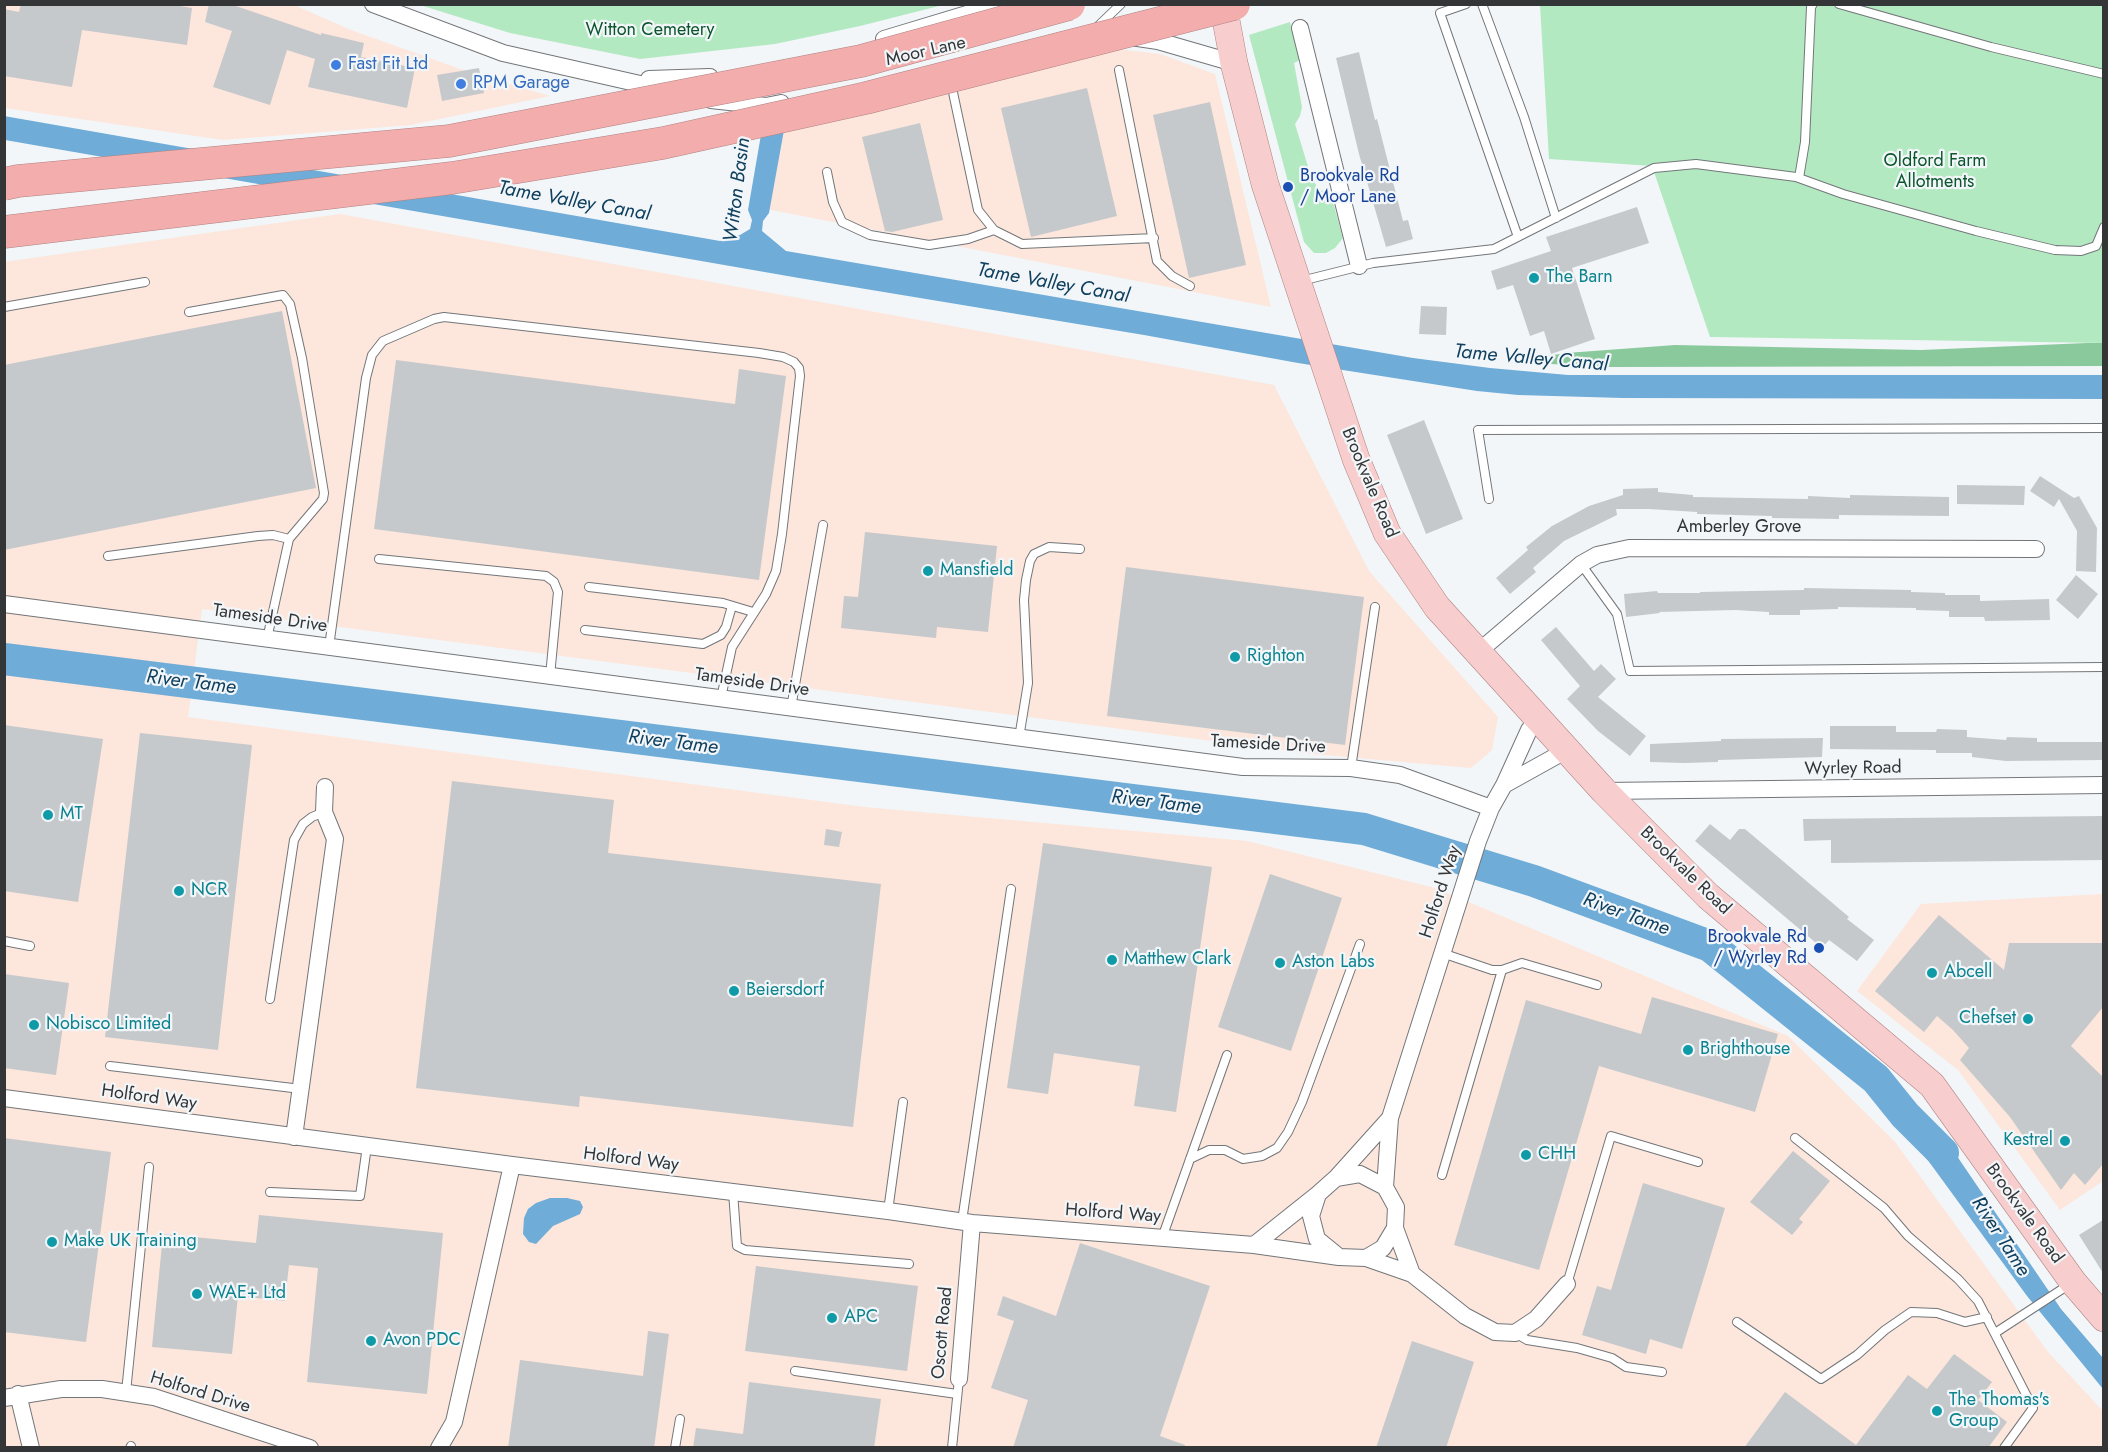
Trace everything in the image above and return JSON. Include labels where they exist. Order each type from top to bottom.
[{"type":"highway","points":[[4,184],[449,141],[861,61],[1069,4]]},
{"type":"highway","points":[[4,232],[452,178],[663,143],[866,98],[1234,4]]},
{"type":"main road","points":[[1223,4],[1234,63],[1265,184],[1298,282]]},
{"type":"main road","name":"Brookvale Road","points":[[1298,282],[1356,459],[1387,533],[1437,607],[1604,791],[1708,896],[1932,1086],[2070,1284],[2103,1318]]},
{"type":"street","name":"Moor Lane","points":[[373,4],[503,53],[624,79],[705,100],[765,96],[948,68],[1092,32],[1158,41],[1234,63]]},
{"type":"street","name":"Moor Lane","points":[[624,79],[704,78],[814,59],[1000,4]]},
{"type":"street","points":[[1300,28],[1359,266]]},
{"type":"street","name":"Amberley Grove","points":[[1478,653],[1581,564],[1597,555],[1629,548],[2036,549]]},
{"type":"street","name":"Tameside Drive","points":[[4,604],[1243,767],[1351,768],[1400,775],[1491,808]]},
{"type":"street","name":"Holford Way","points":[[1385,1187],[1390,1118],[1458,900],[1491,808],[1529,730],[1538,719]]},
{"type":"street","points":[[1504,785],[1567,750]]},
{"type":"street","name":"Wyrley Road","points":[[1604,791],[2103,785]]},
{"type":"street","points":[[294,1137],[335,839],[324,812],[325,786]]},
{"type":"street","name":"Holford Way","points":[[4,1098],[967,1222],[1254,1245],[1339,1257]]},
{"type":"street","name":"Holford Way","points":[[1336,1178],[1390,1118]]},
{"type":"street","points":[[438,1448],[454,1422],[512,1165]]},
{"type":"street","points":[[1254,1245],[1336,1178],[1360,1174],[1385,1187],[1396,1207],[1395,1228],[1412,1274]]},
{"type":"street","points":[[1318,1194],[1311,1216],[1317,1239],[1339,1257],[1366,1258],[1412,1274],[1465,1316],[1495,1332],[1515,1333],[1536,1319],[1567,1284]]},
{"type":"street","name":"Oscott Road","points":[[958,1386],[967,1222]]},
{"type":"street","points":[[1366,1258],[1383,1248],[1395,1228]]},
{"type":"street","name":"Holford Drive","points":[[11,1396],[61,1389],[102,1389],[154,1396],[310,1448]]},
{"type":"street","points":[[11,1396],[31,1448]]},
{"type":"lane","points":[[1092,32],[1121,4]]},
{"type":"lane","points":[[1466,4],[1440,13],[1518,237]]},
{"type":"lane","points":[[1482,4],[1524,117],[1556,218]]},
{"type":"lane","points":[[1799,178],[1805,142],[1811,7],[1813,4]]},
{"type":"lane","points":[[1839,4],[1991,47],[2103,74]]},
{"type":"lane","points":[[762,68],[765,96]]},
{"type":"lane","points":[[948,68],[978,210],[994,230],[1022,244],[1154,238]]},
{"type":"lane","points":[[1119,70],[1157,261],[1172,276],[1190,286]]},
{"type":"lane","points":[[1298,282],[1359,266],[1494,249],[1654,168],[1696,164],[1799,178],[1843,194],[2055,250],[2081,251],[2096,246],[2103,227]]},
{"type":"lane","points":[[827,172],[833,202],[842,222],[870,235],[929,245],[968,239],[994,230]]},
{"type":"lane","points":[[4,307],[145,282]]},
{"type":"lane","points":[[189,312],[283,295],[290,304],[302,358],[324,493],[318,505],[288,539],[267,639]]},
{"type":"lane","points":[[329,647],[366,378],[372,355],[383,341],[434,319],[444,317],[759,353],[783,357],[794,362],[799,368],[800,376],[776,571],[766,594],[732,647],[721,698]]},
{"type":"lane","points":[[1489,499],[1478,430],[2103,428]]},
{"type":"lane","points":[[791,708],[823,525]]},
{"type":"lane","points":[[108,556],[258,536],[273,535],[288,539]]},
{"type":"lane","points":[[1019,738],[1028,683],[1024,600],[1030,561],[1034,554],[1049,547],[1080,549]]},
{"type":"lane","points":[[379,559],[546,576],[554,582],[558,592],[550,676]]},
{"type":"lane","points":[[1581,564],[1617,614],[1630,671],[2103,668]]},
{"type":"lane","points":[[589,588],[732,606],[753,612]]},
{"type":"lane","points":[[585,630],[703,644],[721,635],[726,627],[732,606]]},
{"type":"lane","points":[[1351,768],[1375,607]]},
{"type":"lane","points":[[270,999],[294,840],[303,824],[324,812]]},
{"type":"lane","points":[[967,1222],[1011,889]]},
{"type":"lane","points":[[4,941],[30,946]]},
{"type":"lane","points":[[1190,1159],[1209,1150],[1225,1150],[1243,1159],[1262,1156],[1277,1148],[1288,1132],[1302,1102],[1360,944]]},
{"type":"lane","points":[[1442,952],[1492,970],[1502,970],[1522,963],[1597,985]]},
{"type":"lane","points":[[1442,1175],[1502,970]]},
{"type":"lane","points":[[1162,1238],[1227,1055]]},
{"type":"lane","points":[[110,1065],[301,1089]]},
{"type":"lane","points":[[888,1211],[903,1102]]},
{"type":"lane","points":[[1567,1284],[1611,1136],[1698,1162]]},
{"type":"lane","points":[[1795,1138],[1884,1208],[1908,1236],[1958,1279],[1978,1301],[2033,1408],[2004,1448]]},
{"type":"lane","points":[[270,1192],[360,1196],[367,1146]]},
{"type":"lane","points":[[126,1392],[149,1167]]},
{"type":"lane","points":[[733,1192],[737,1246],[745,1250],[909,1264]]},
{"type":"lane","points":[[1995,1333],[2070,1284]]},
{"type":"lane","points":[[1737,1322],[1821,1379],[1857,1355],[1885,1330],[1911,1312],[1937,1313],[1965,1322],[1987,1317]]},
{"type":"lane","points":[[1515,1333],[1527,1340],[1577,1348],[1612,1358],[1626,1367],[1662,1372]]},
{"type":"lane","points":[[795,1371],[958,1386]]},
{"type":"lane","name":"Oscott Road","points":[[952,1448],[958,1386]]},
{"type":"lane","points":[[675,1448],[680,1419]]},
{"type":"shaded area","points":[[5,4],[294,5],[351,30],[463,70],[550,96],[411,125],[223,140],[5,108]]},
{"type":"shaded area","points":[[1117,49],[1160,54],[1215,74],[1271,307],[766,209],[777,129]]},
{"type":"shaded area","points":[[340,214],[1274,385],[1369,571],[1498,717],[1492,750],[1471,768],[1312,754],[202,609],[188,717],[864,807],[1247,841],[1435,888],[1788,1036],[1895,1142],[2048,1352],[2103,1411],[2103,1447],[5,1447],[4,262]]},
{"type":"shaded area","points":[[2103,894],[2103,1181],[2060,1210],[1958,1070],[1857,991],[1921,904]]},
{"type":"green space","name":"Witton Cemetery","points":[[420,5],[943,5],[775,44],[640,59],[510,33]]},
{"type":"green space","name":"Oldford Farm Allotments","points":[[1540,5],[2103,5],[2103,343],[1710,337],[1652,166],[1549,159]]},
{"type":"green space","points":[[1290,22],[1300,60],[1294,63],[1302,107],[1295,124],[1310,173],[1318,189],[1331,195],[1343,238],[1335,248],[1326,253],[1314,253],[1304,242],[1249,35]]},
{"type":"green space","points":[[2103,343],[2103,366],[1611,367],[1551,364],[1547,356],[1675,345],[1921,350]]},
{"type":"water","points":[[4,116],[720,241],[740,235],[750,229],[752,220],[748,210],[762,129],[784,130],[769,213],[763,221],[762,231],[786,251],[1413,358],[1490,368],[1568,375],[2103,375],[2103,399],[1623,398],[1518,395],[1477,391],[1298,363],[799,278],[5,140]]},
{"type":"water","points":[[1921,1110],[1946,1140],[2061,1309],[2103,1358],[2103,1389],[2027,1296],[1908,1133]]},
{"type":"water","points":[[550,1198],[580,1201],[583,1207],[580,1214],[553,1226],[536,1244],[529,1242],[523,1234],[524,1218],[528,1209]]},
{"type":"building","points":[[21,4],[168,4],[192,8],[187,45],[82,30],[72,87],[4,76],[4,9],[19,12]]},
{"type":"building","points":[[209,4],[230,4],[321,35],[321,33],[364,43],[361,57],[415,68],[407,108],[308,87],[315,59],[287,50],[270,105],[213,87],[232,31],[205,22]]},
{"type":"building","points":[[1359,52],[1403,221],[1408,220],[1413,239],[1386,247],[1359,154],[1336,58]]},
{"type":"building","name":"RPM Garage","points":[[479,68],[484,93],[442,101],[437,75]]},
{"type":"building","points":[[1087,88],[1117,216],[1031,237],[1001,108]]},
{"type":"building","points":[[1210,102],[1246,265],[1189,278],[1153,115]]},
{"type":"building","points":[[920,123],[943,220],[892,232],[885,231],[862,137]]},
{"type":"building","name":"The Barn","points":[[1637,207],[1649,243],[1572,268],[1595,339],[1551,354],[1544,331],[1530,336],[1513,285],[1497,290],[1491,271],[1551,251],[1546,237]]},
{"type":"building","points":[[1421,306],[1447,307],[1446,335],[1419,334]]},
{"type":"building","points":[[282,311],[316,488],[4,550],[4,365]]},
{"type":"building","points":[[396,360],[735,404],[739,369],[786,376],[759,580],[374,529]]},
{"type":"building","points":[[1424,420],[1463,519],[1426,534],[1387,435]]},
{"type":"building","points":[[2040,476],[2074,498],[2079,496],[2097,528],[2096,572],[2076,571],[2077,531],[2059,499],[2054,507],[2030,491]]},
{"type":"building","points":[[1957,485],[2025,486],[2024,505],[1957,504]]},
{"type":"building","points":[[1658,488],[1658,492],[1693,495],[1693,497],[1808,499],[1808,496],[1850,498],[1850,495],[1949,497],[1949,516],[1839,515],[1839,519],[1772,518],[1772,516],[1616,509],[1617,515],[1564,541],[1533,568],[1536,572],[1510,594],[1496,578],[1528,550],[1526,547],[1552,526],[1589,506],[1623,495],[1623,489]]},
{"type":"building","name":"Mansfield","points":[[865,532],[997,546],[988,632],[937,627],[936,638],[841,628],[844,596],[858,597]]},
{"type":"building","name":"Righton","points":[[1126,567],[1364,597],[1345,745],[1107,716]]},
{"type":"building","points":[[2076,575],[2098,594],[2078,619],[2056,600]]},
{"type":"building","points":[[1804,588],[1911,590],[1911,592],[1945,593],[1945,595],[1980,595],[1980,601],[2049,599],[2050,620],[1985,621],[1984,617],[1949,617],[1949,611],[1916,610],[1916,608],[1838,607],[1838,609],[1800,610],[1800,615],[1769,615],[1769,612],[1735,610],[1659,612],[1626,617],[1624,594],[1657,591],[1658,593],[1700,593],[1804,590]]},
{"type":"building","points":[[1556,627],[1594,671],[1601,664],[1616,679],[1598,697],[1646,736],[1630,756],[1598,731],[1567,699],[1580,686],[1541,640]]},
{"type":"building","name":"MT","points":[[4,725],[103,739],[78,902],[4,891]]},
{"type":"building","points":[[1830,726],[1896,726],[1896,732],[1936,732],[1937,729],[1967,730],[1967,737],[2006,740],[2007,737],[2037,738],[2037,742],[2103,742],[2103,760],[2006,761],[1972,757],[1972,753],[1936,753],[1936,750],[1830,749]]},
{"type":"building","name":"NCR","points":[[140,733],[252,745],[218,1050],[105,1037]]},
{"type":"building","points":[[1823,738],[1822,757],[1684,763],[1650,762],[1650,744],[1721,741],[1721,739]]},
{"type":"building","points":[[452,781],[614,800],[608,853],[881,884],[853,1127],[580,1096],[579,1107],[416,1088]]},
{"type":"building","points":[[2103,816],[2103,860],[1831,863],[1831,840],[1804,841],[1803,819]]},
{"type":"building","points":[[1710,824],[1730,840],[1739,829],[1745,829],[1874,940],[1857,961],[1829,940],[1822,948],[1695,841]]},
{"type":"building","points":[[826,829],[842,832],[839,847],[824,845]]},
{"type":"building","name":"Matthew Clark","points":[[1043,843],[1212,867],[1176,1112],[1134,1106],[1140,1066],[1054,1053],[1048,1094],[1007,1088]]},
{"type":"building","name":"Aston Labs","points":[[1270,874],[1342,898],[1291,1051],[1218,1027]]},
{"type":"building","points":[[1939,915],[2004,970],[2009,943],[2103,943],[2103,1007],[2071,1046],[2103,1077],[2103,1164],[2085,1185],[2074,1173],[2061,1190],[2010,1117],[1960,1060],[1969,1048],[1953,1030],[1937,1016],[1924,1032],[1875,991]]},
{"type":"building","name":"Nobisco Limited","points":[[4,974],[69,983],[56,1075],[4,1068]]},
{"type":"building","name":"CHH","points":[[1652,997],[1778,1034],[1755,1112],[1599,1066],[1539,1270],[1454,1245],[1526,1000],[1641,1034]]},
{"type":"building","name":"Make UK Training","points":[[4,1138],[111,1152],[86,1342],[4,1332]]},
{"type":"building","points":[[1793,1151],[1830,1181],[1799,1219],[1803,1222],[1792,1235],[1750,1202]]},
{"type":"building","points":[[1643,1183],[1725,1208],[1682,1349],[1650,1339],[1646,1354],[1582,1335],[1597,1286],[1611,1290]]},
{"type":"building","name":"Avon PDC","points":[[259,1215],[443,1233],[427,1394],[307,1382],[318,1268],[289,1265],[285,1301],[238,1296],[232,1354],[152,1347],[163,1234],[256,1243]]},
{"type":"building","points":[[2103,1220],[2103,1273],[2079,1235]]},
{"type":"building","points":[[1080,1243],[1210,1286],[1160,1436],[1185,1445],[1185,1448],[1013,1448],[1028,1400],[991,1388],[1014,1321],[997,1315],[1003,1296],[1056,1316]]},
{"type":"building","name":"APC","points":[[756,1266],[918,1286],[907,1371],[745,1351]]},
{"type":"building","points":[[648,1331],[669,1334],[654,1448],[508,1448],[520,1360],[643,1376]]},
{"type":"building","points":[[1412,1341],[1474,1362],[1446,1448],[1376,1448]]},
{"type":"building","name":"The Thomas's Group","points":[[1954,1354],[1992,1382],[1978,1400],[2007,1422],[1988,1448],[1744,1448],[1785,1392],[1856,1445],[1908,1375],[1927,1389]]},
{"type":"building","points":[[749,1382],[881,1399],[874,1448],[693,1448],[696,1428],[743,1434]]},
{"type":"waterway","name":"River Tame","points":[[4,659],[1364,829],[1534,881],[1710,946],[1876,1079],[1905,1115],[1943,1153]]},
{"type":"place","name":"Fast Fit Ltd","points":[[336,65]]},
{"type":"place","name":"RPM Garage","points":[[461,84]]},
{"type":"place","name":"Brookvale Rd / Moor Lane","points":[[1288,187]]},
{"type":"place","name":"The Barn","points":[[1534,278]]},
{"type":"place","name":"Mansfield","points":[[928,571]]},
{"type":"place","name":"Righton","points":[[1235,657]]},
{"type":"place","name":"MT","points":[[48,815]]},
{"type":"place","name":"NCR","points":[[179,891]]},
{"type":"place","name":"Brookvale Rd / Wyrley Rd","points":[[1819,948]]},
{"type":"place","name":"Matthew Clark","points":[[1112,960]]},
{"type":"place","name":"Aston Labs","points":[[1280,963]]},
{"type":"place","name":"Abcell","points":[[1932,973]]},
{"type":"place","name":"Beiersdorf","points":[[734,991]]},
{"type":"place","name":"Chefset","points":[[2028,1019]]},
{"type":"place","name":"Nobisco Limited","points":[[34,1025]]},
{"type":"place","name":"Brighthouse","points":[[1688,1050]]},
{"type":"place","name":"Kestrel","points":[[2065,1141]]},
{"type":"place","name":"CHH","points":[[1526,1155]]},
{"type":"place","name":"Make UK Training","points":[[52,1242]]},
{"type":"place","name":"WAE+ Ltd","points":[[197,1294]]},
{"type":"place","name":"APC","points":[[832,1318]]},
{"type":"place","name":"Avon PDC","points":[[371,1341]]},
{"type":"place","name":"The Thomas's Group","points":[[1937,1411]]},
{"type":"water label","name":"Witton Basin","points":[[738,190]]},
{"type":"water label","name":"Tame Valley Canal","points":[[574,202]]},
{"type":"water label","name":"Tame Valley Canal","points":[[1053,284]]},
{"type":"water label","name":"Tame Valley Canal","points":[[1531,359]]}]
